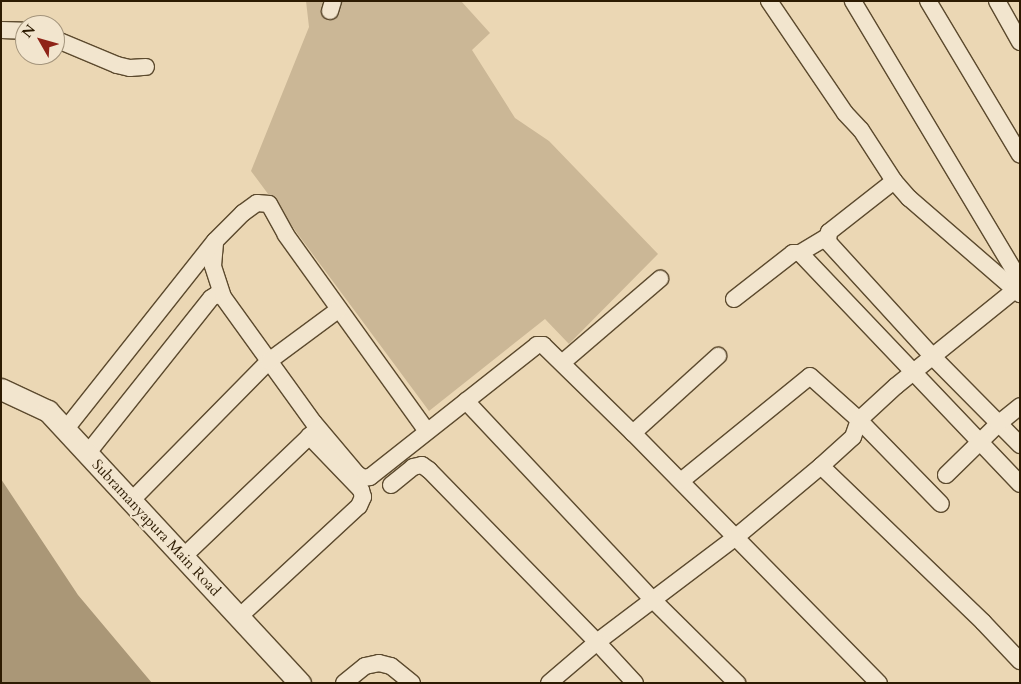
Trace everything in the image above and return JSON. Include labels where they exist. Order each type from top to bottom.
[{"type":"street","points":[[769,1],[845,113],[862,130],[894,181],[909,198],[1018,291]]},
{"type":"street","points":[[853,1],[1015,272],[1018,280],[1018,291]]},
{"type":"street","points":[[928,1],[1020,155]]},
{"type":"street","points":[[996,1],[1020,42]]},
{"type":"street","points":[[1,30],[15,31]]},
{"type":"street","points":[[65,43],[116,65],[130,68],[146,67]]},
{"type":"street","points":[[734,299],[793,253],[800,253],[827,236],[829,232],[894,181]]},
{"type":"street","points":[[65,430],[215,241],[243,213],[257,203],[269,204],[286,235],[427,432]]},
{"type":"street","points":[[827,236],[828,242],[933,357],[1020,445]]},
{"type":"street","points":[[215,241],[213,266],[223,298],[269,361],[314,432],[361,490],[363,497],[359,506],[239,617]]},
{"type":"street","points":[[800,253],[1020,484]]},
{"type":"street","points":[[563,362],[660,279]]},
{"type":"street","points":[[549,683],[652,599],[736,537],[821,466],[853,437],[859,420],[896,386],[1018,291]]},
{"type":"street","points":[[87,454],[211,298],[216,295],[223,298]]},
{"type":"street","points":[[131,501],[269,361],[338,310]]},
{"type":"street","points":[[314,432],[357,474],[363,478],[370,477],[536,345],[549,349],[879,683]]},
{"type":"street","points":[[633,433],[718,356]]},
{"type":"street","points":[[681,481],[810,376],[859,420],[941,504]]},
{"type":"street","name":"Subramanyapura Main Road","points":[[1,389],[48,411],[300,683]]},
{"type":"street","points":[[466,401],[652,599],[736,683]]},
{"type":"street","points":[[946,475],[998,424],[1020,406]]},
{"type":"street","points":[[183,557],[314,432]]},
{"type":"street","points":[[391,485],[413,467],[422,465],[429,470],[635,683]]},
{"type":"street","points":[[821,466],[983,622],[1020,661]]},
{"type":"street","points":[[344,683],[365,666],[379,662],[391,666],[412,683]]},
{"type":"shaded area","points":[[306,1],[461,1],[490,33],[472,50],[515,118],[549,141],[658,254],[569,344],[545,319],[429,411],[251,171],[309,27]]},
{"type":"shaded area","points":[[1,479],[78,595],[152,683],[1,683]]}]
